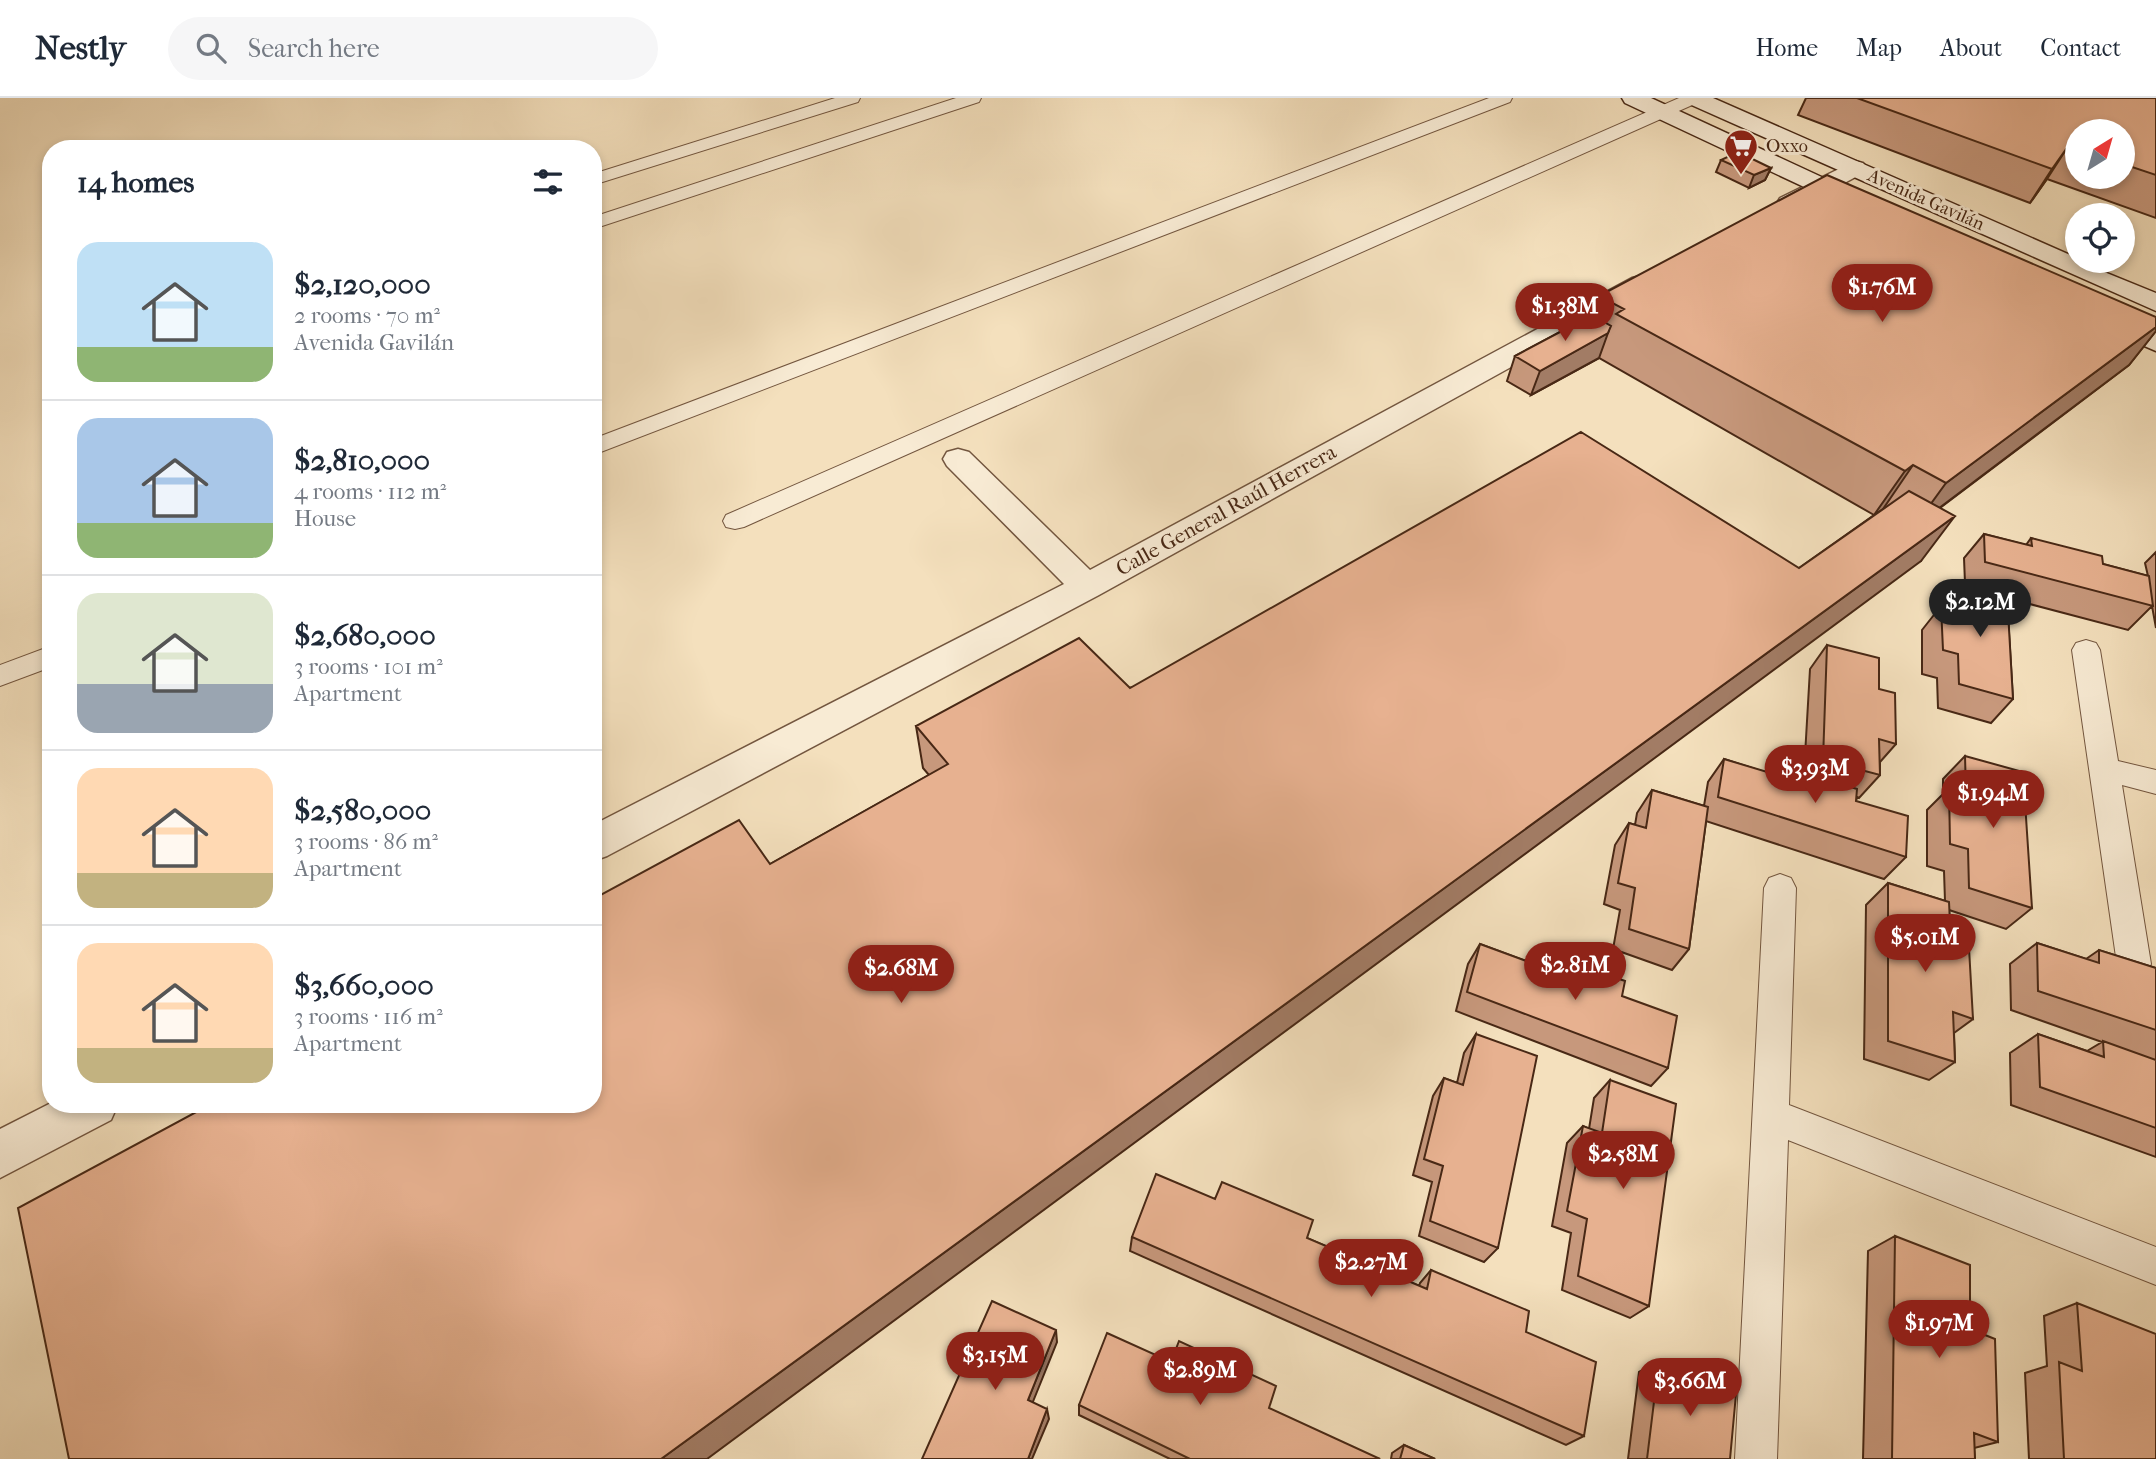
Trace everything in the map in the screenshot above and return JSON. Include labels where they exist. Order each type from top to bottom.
[{"type":"street","name":"Avenida Gavilán","points":[[1633,98],[1883,215]]},
{"type":"street","name":"Avenida Gavilán","points":[[1694,98],[2156,303]]},
{"type":"street","points":[[1759,219],[1855,168]]},
{"type":"street","name":"Calle General Raúl Herrera","points":[[602,839],[1087,587],[1662,272]]},
{"type":"street","points":[[2081,308],[2156,343]]},
{"type":"street","points":[[958,459],[1087,587]]},
{"type":"street","points":[[0,1154],[78,1113]]},
{"type":"lane","points":[[602,177],[852,98]]},
{"type":"lane","points":[[602,218],[948,101],[973,98]]},
{"type":"lane","points":[[602,445],[1504,98]]},
{"type":"lane","points":[[735,521],[1694,98]]},
{"type":"lane","points":[[2086,650],[2134,964]]},
{"type":"lane","points":[[0,676],[42,660]]},
{"type":"lane","points":[[2104,769],[2156,782]]},
{"type":"lane","points":[[1756,1459],[1780,888]]},
{"type":"lane","points":[[1771,1116],[2156,1266]]},
{"type":"building","points":[[1857,98],[2156,98],[2156,175],[2135,168],[2135,119],[2065,119],[2065,151],[2052,169]]},
{"type":"building","points":[[1738,152],[1771,168],[1754,175],[1721,160]]},
{"type":"building","points":[[1827,175],[2156,317],[2156,327],[1946,483],[1913,465],[1905,471],[1616,314],[1624,309],[1599,296]]},
{"type":"building","points":[[1592,315],[1611,326],[1608,333],[1540,371],[1515,356]]},
{"type":"building","points":[[1581,432],[1799,568],[1909,491],[1955,516],[661,1459],[69,1459],[18,1208],[194,1113],[602,1113],[602,894],[739,820],[770,864],[948,764],[916,726],[1079,638],[1130,688]]},
{"type":"building","points":[[1984,534],[2032,546],[2031,538],[2102,556],[2103,564],[2149,576],[2153,606],[1985,562]]},
{"type":"building","points":[[1956,581],[2007,594],[2013,699],[1959,684],[1958,654],[1943,650],[1941,606],[1957,610]]},
{"type":"building","points":[[1827,645],[1879,658],[1879,689],[1895,693],[1896,744],[1879,739],[1880,775],[1823,760]]},
{"type":"building","points":[[1965,756],[2023,772],[2032,908],[1969,888],[1968,849],[1950,844],[1949,788],[1966,793]]},
{"type":"building","points":[[1724,759],[1777,775],[1778,764],[1857,789],[1856,801],[1908,816],[1906,857],[1718,797]]},
{"type":"building","points":[[1652,790],[1708,807],[1689,949],[1629,929],[1635,888],[1618,883],[1629,823],[1646,828]]},
{"type":"building","points":[[1888,883],[1949,902],[1951,943],[1969,948],[1973,1019],[1953,1012],[1955,1062],[1888,1041]]},
{"type":"building","points":[[2037,943],[2099,963],[2099,950],[2156,968],[2156,1030],[2038,991]]},
{"type":"building","points":[[1480,944],[1537,965],[1540,951],[1625,981],[1622,996],[1677,1016],[1668,1068],[1467,992]]},
{"type":"building","points":[[1476,1034],[1537,1056],[1498,1248],[1430,1221],[1443,1166],[1424,1159],[1444,1078],[1463,1085]]},
{"type":"building","points":[[2038,1034],[2104,1057],[2103,1041],[2156,1060],[2156,1128],[2040,1087]]},
{"type":"building","points":[[1610,1080],[1676,1104],[1649,1306],[1578,1276],[1587,1219],[1567,1211],[1583,1126],[1602,1133]]},
{"type":"building","points":[[1156,1174],[1215,1199],[1222,1182],[1313,1220],[1307,1238],[1427,1289],[1431,1270],[1529,1311],[1526,1332],[1596,1362],[1584,1436],[1132,1237]]},
{"type":"building","points":[[1895,1236],[1970,1265],[1970,1329],[1995,1339],[1998,1442],[1974,1433],[1975,1459],[1892,1459]]},
{"type":"building","points":[[992,1301],[1056,1330],[1028,1400],[1047,1409],[1028,1459],[922,1459]]},
{"type":"building","points":[[2077,1303],[2156,1334],[2156,1459],[2064,1459],[2059,1362],[2082,1371]]},
{"type":"building","points":[[1107,1333],[1171,1362],[1179,1341],[1276,1386],[1269,1408],[1380,1459],[1190,1459],[1079,1405]]},
{"type":"building","points":[[1659,1361],[1736,1394],[1730,1459],[1647,1459]]},
{"type":"building","points":[[1404,1445],[1435,1459],[1400,1459]]},
{"type":"place","name":"Oxxo","points":[[1741,176]]}]
